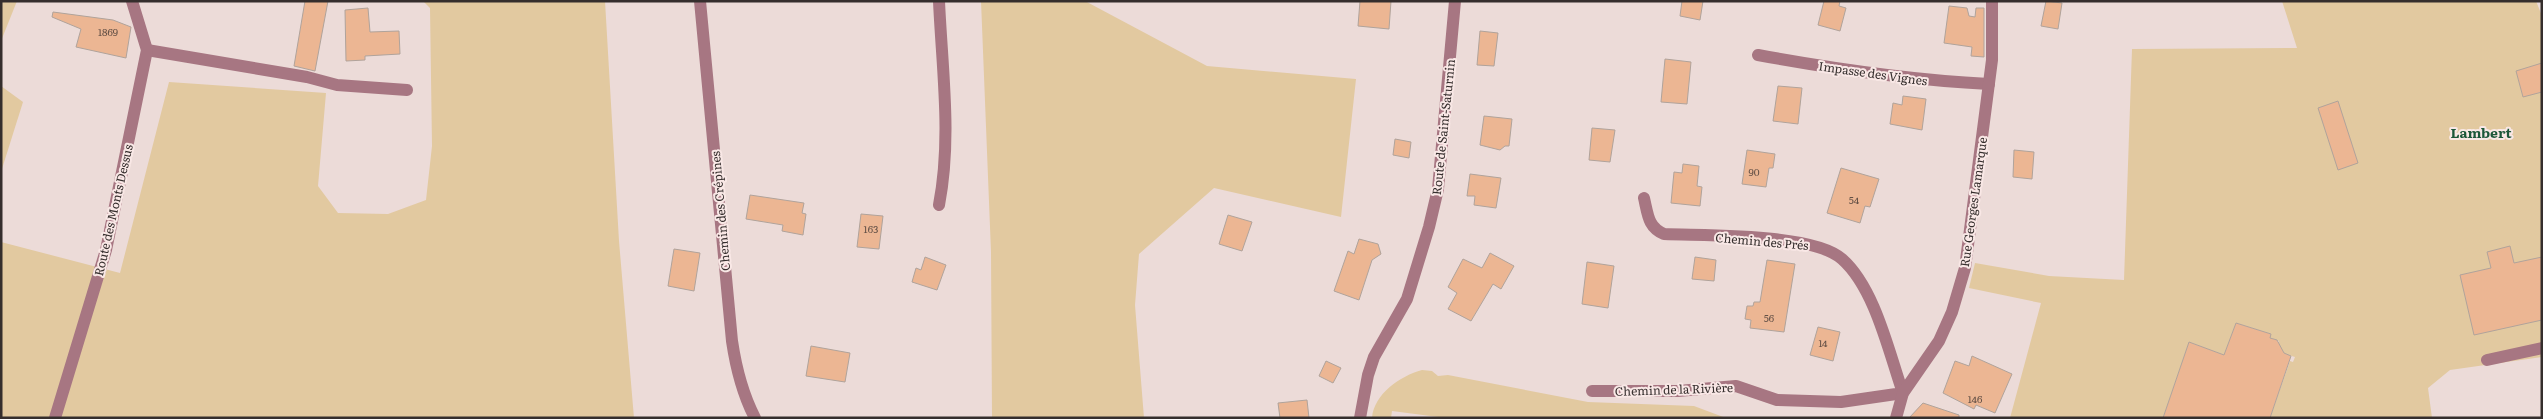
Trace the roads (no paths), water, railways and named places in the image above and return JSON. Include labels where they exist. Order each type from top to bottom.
[{"type":"street","name":"Route des Monts Dessus","points":[[55,418],[106,250],[147,50],[132,1]]},
{"type":"street","name":"Chemin des Crépines","points":[[700,1],[732,341],[736,368],[746,402],[755,418]]},
{"type":"street","points":[[939,1],[946,120],[944,178],[939,205]]},
{"type":"street","name":"Route de Saint-Saturnin","points":[[1360,418],[1368,375],[1374,357],[1407,299],[1429,227],[1438,189],[1455,1]]},
{"type":"street","name":"Rue Georges Lamarque","points":[[1896,418],[1903,393],[1939,341],[1952,312],[1966,268],[1989,84],[1992,52],[1992,1]]},
{"type":"street","points":[[147,50],[307,77],[337,85],[407,90]]},
{"type":"street","name":"Impasse des Vignes","points":[[1758,54],[1846,70],[1933,81],[1989,84]]},
{"type":"street","name":"Chemin des Prés","points":[[1644,198],[1649,222],[1654,230],[1664,234],[1801,241],[1824,247],[1842,259],[1869,298],[1903,393]]},
{"type":"street","points":[[2487,360],[2542,348]]},
{"type":"street","name":"Chemin de la Rivière","points":[[1592,391],[1678,391],[1736,386],[1777,400],[1840,402],[1903,393]]},
{"type":"district","name":"Lambert","points":[[2481,132]]}]
